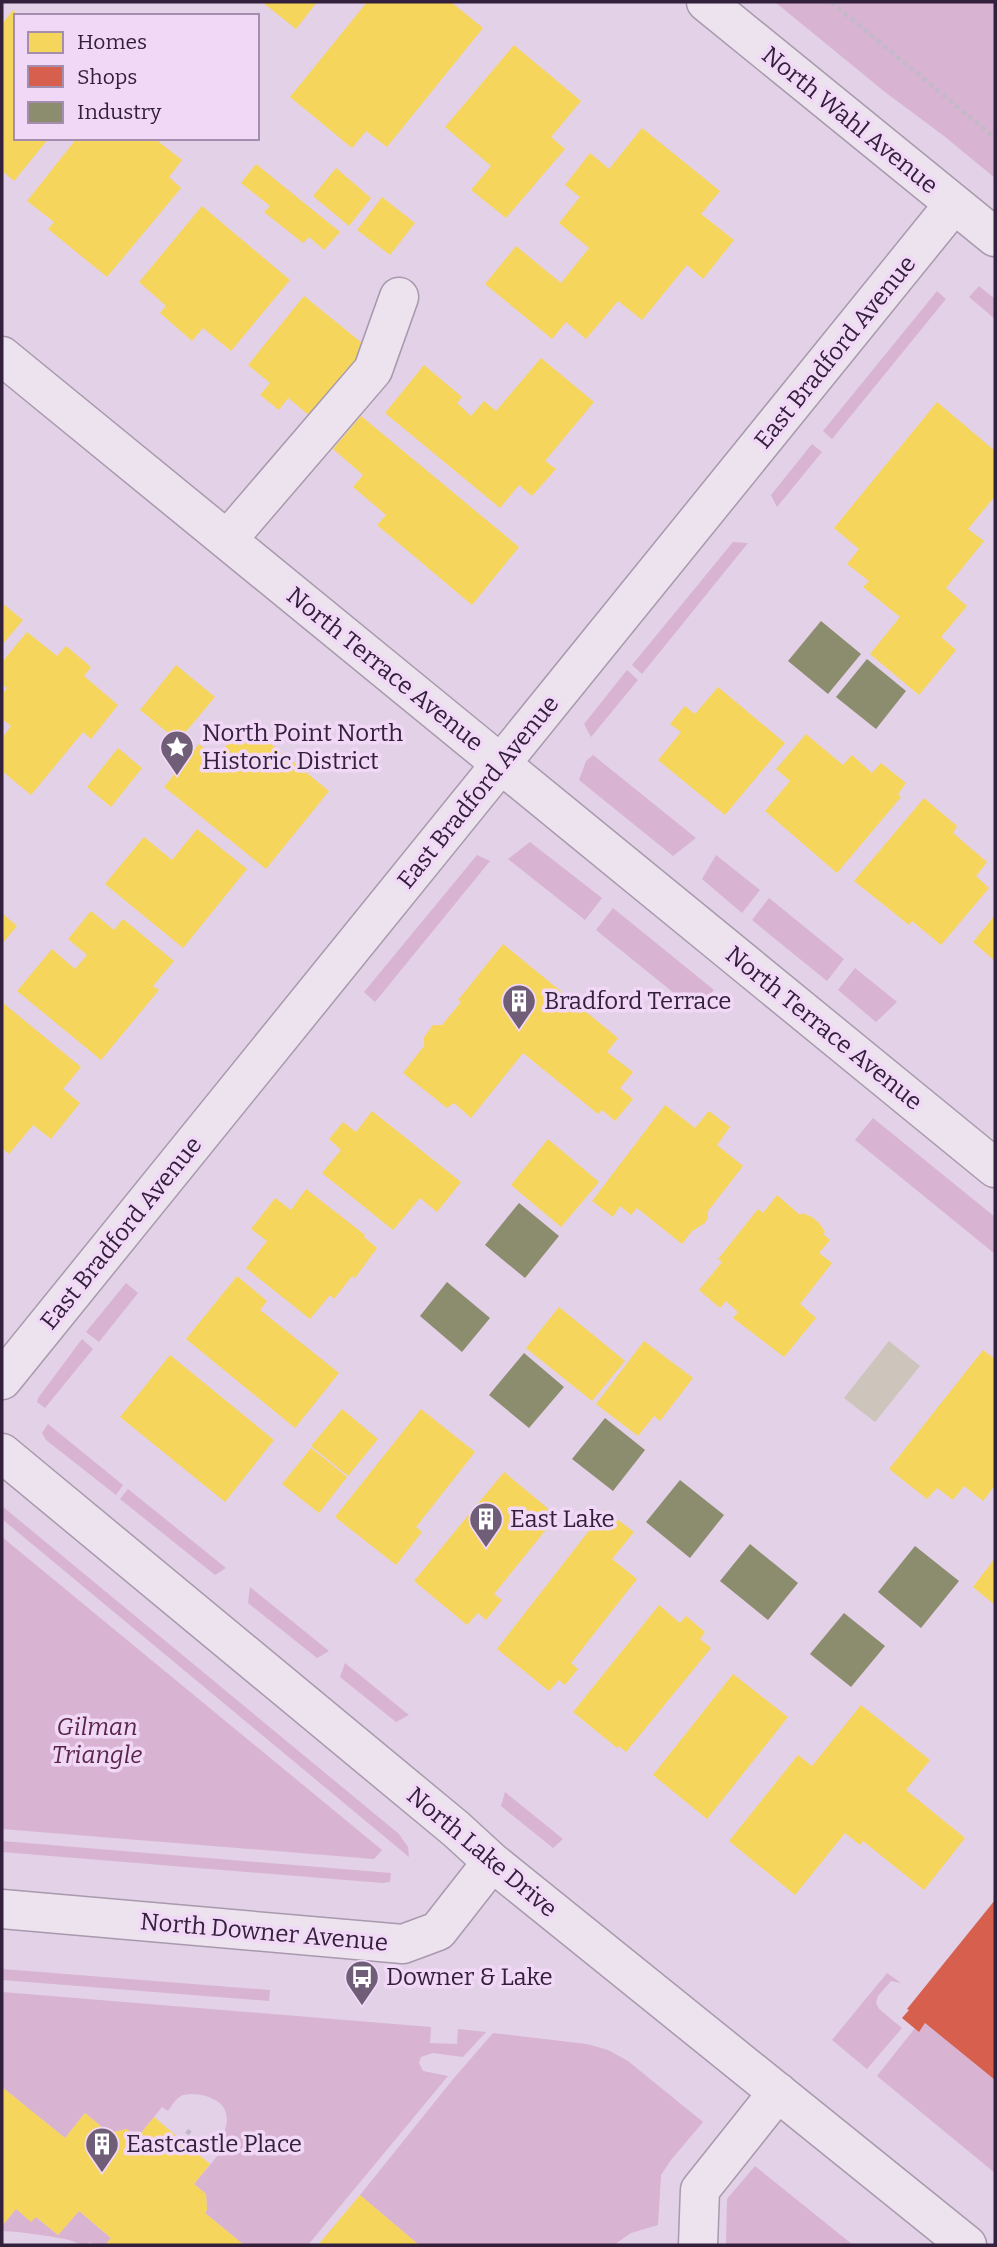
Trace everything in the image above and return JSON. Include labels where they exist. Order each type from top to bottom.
[{"type":"street","name":"North Wahl Avenue","points":[[706,2],[995,237]]},
{"type":"street","name":"East Bradford Avenue","points":[[2,1380],[954,204]]},
{"type":"street","points":[[227,540],[373,370],[399,297]]},
{"type":"street","name":"North Terrace Avenue","points":[[2,356],[995,1168]]},
{"type":"street","name":"North Lake Drive","points":[[2,1453],[456,1829],[492,1862],[778,2092],[946,2239]]},
{"type":"street","name":"North Downer Avenue","points":[[2,1909],[403,1944],[438,1931],[492,1862]]},
{"type":"street","points":[[698,2245],[699,2190],[778,2092]]},
{"type":"path","points":[[831,2],[995,138]]},
{"type":"path","points":[[182,2141],[190,2130]]},
{"type":"green space","points":[[775,2],[995,2],[995,178],[885,92]]},
{"type":"green space","points":[[979,286],[995,299],[995,319],[969,297]]},
{"type":"green space","points":[[937,291],[946,299],[832,439],[823,431]]},
{"type":"green space","points":[[812,444],[822,452],[777,507],[771,495]]},
{"type":"green space","points":[[733,542],[748,543],[642,674],[632,665]]},
{"type":"green space","points":[[627,670],[638,680],[591,737],[584,724]]},
{"type":"green space","points":[[593,755],[696,838],[673,856],[579,780],[586,761]]},
{"type":"green space","points":[[530,842],[602,898],[585,920],[508,859]]},
{"type":"green space","points":[[477,855],[490,861],[375,1002],[364,992]]},
{"type":"green space","points":[[716,855],[760,890],[742,913],[702,879]]},
{"type":"green space","points":[[769,898],[844,959],[827,981],[752,920]]},
{"type":"green space","points":[[613,908],[714,990],[696,1011],[596,930]]},
{"type":"green space","points":[[855,968],[897,1002],[876,1022],[838,990]]},
{"type":"green space","points":[[873,1118],[995,1217],[995,1254],[855,1140]]},
{"type":"green space","points":[[126,1283],[138,1293],[99,1342],[86,1332]]},
{"type":"green space","points":[[82,1339],[93,1349],[45,1408],[37,1402],[38,1398]]},
{"type":"green space","points":[[48,1424],[123,1485],[116,1495],[46,1440],[42,1433]]},
{"type":"green space","points":[[128,1489],[226,1568],[215,1575],[120,1499]]},
{"type":"green space","points":[[2,1506],[399,1834],[408,1847],[409,1857],[2,1519]]},
{"type":"green space","name":"Gilman Triangle","points":[[2,1537],[382,1850],[374,1859],[2,1829]]},
{"type":"green space","points":[[250,1587],[329,1651],[317,1658],[248,1603]]},
{"type":"green space","points":[[345,1663],[409,1715],[396,1722],[340,1677]]},
{"type":"green space","points":[[505,1792],[563,1839],[553,1848],[501,1806]]},
{"type":"green space","points":[[2,1841],[391,1873],[390,1882],[383,1883],[2,1852]]},
{"type":"green space","points":[[2,1969],[270,1990],[269,2001],[2,1980]]},
{"type":"green space","points":[[887,1973],[901,1983],[891,1981],[878,1996],[876,2003],[879,2009],[902,2028],[867,2069],[832,2040]]},
{"type":"green space","points":[[2,1992],[431,2027],[430,2043],[457,2044],[458,2029],[486,2032],[463,2057],[433,2053],[421,2057],[419,2063],[423,2071],[448,2076],[308,2245],[244,2245],[205,2213],[206,2194],[194,2184],[219,2154],[214,2149],[223,2134],[227,2119],[222,2105],[206,2096],[183,2095],[168,2111],[162,2107],[137,2138],[127,2129],[109,2133],[85,2113],[65,2138],[2,2087]]},
{"type":"green space","points":[[925,2023],[995,2080],[995,2173],[877,2076],[915,2028],[919,2031]]},
{"type":"green space","points":[[493,2033],[587,2044],[608,2050],[628,2061],[703,2122],[661,2175],[658,2225],[631,2233],[614,2245],[419,2245],[360,2195]]},
{"type":"green space","points":[[755,2166],[853,2245],[726,2245],[727,2199]]},
{"type":"green space","points":[[16,2209],[36,2217],[58,2235],[79,2211],[111,2238],[105,2245],[94,2245],[90,2242],[84,2245],[49,2236],[2,2231],[2,2226]]},
{"type":"shaded area","points":[[889,1341],[920,1366],[875,1422],[844,1398]]},
{"type":"building: Homes","points":[[262,2],[317,2],[296,29]]},
{"type":"building: Homes","points":[[367,2],[451,2],[483,28],[387,147],[366,131],[352,148],[290,97]]},
{"type":"building: Homes","points":[[13,10],[17,14],[14,14],[14,140],[47,140],[14,181],[2,171],[2,24]]},
{"type":"building: Homes","points":[[514,45],[581,101],[551,137],[565,149],[506,218],[471,190],[491,166],[445,127]]},
{"type":"building: Homes","points":[[642,128],[720,191],[701,214],[734,240],[703,279],[687,265],[642,320],[618,301],[586,339],[566,322],[552,339],[485,284],[516,246],[561,283],[589,248],[559,223],[580,197],[565,185],[590,153],[609,169]]},
{"type":"building: Homes","points":[[75,140],[157,140],[182,160],[169,177],[181,188],[107,277],[48,229],[54,222],[27,201]]},
{"type":"building: Homes","points":[[256,164],[340,232],[324,250],[309,237],[303,243],[264,212],[270,206],[241,183]]},
{"type":"building: Homes","points":[[336,168],[371,198],[349,226],[313,196]]},
{"type":"building: Homes","points":[[382,197],[415,223],[390,255],[357,230]]},
{"type":"building: Homes","points":[[202,206],[290,280],[231,351],[203,328],[192,341],[160,313],[166,306],[139,282]]},
{"type":"building: Homes","points":[[304,296],[373,352],[316,421],[288,398],[279,410],[260,395],[270,383],[248,365]]},
{"type":"building: Homes","points":[[541,358],[594,402],[545,461],[556,469],[532,496],[519,485],[500,508],[385,413],[424,365],[462,397],[457,403],[471,416],[484,401],[496,411]]},
{"type":"building: Homes","points":[[937,402],[995,451],[995,496],[968,529],[984,541],[946,588],[967,606],[941,637],[956,650],[919,695],[870,654],[900,617],[863,587],[869,581],[847,564],[859,549],[834,528]]},
{"type":"building: Homes","points":[[361,416],[519,547],[472,605],[377,525],[386,515],[353,487],[363,475],[333,449]]},
{"type":"building: Homes","points":[[2,603],[23,620],[2,645]]},
{"type":"building: Homes","points":[[27,632],[57,656],[66,646],[91,667],[84,676],[118,705],[91,739],[83,732],[31,795],[2,771],[2,738],[11,726],[2,719],[2,694],[7,688],[2,684],[2,662]]},
{"type":"building: Homes","points":[[176,665],[215,697],[178,741],[140,710]]},
{"type":"building: Homes","points":[[718,687],[785,743],[725,815],[658,760],[681,732],[670,724],[678,714],[685,706],[695,714]]},
{"type":"building: Homes","points":[[245,723],[329,791],[266,869],[164,787],[199,744],[216,758]]},
{"type":"building: Homes","points":[[806,734],[843,765],[852,755],[872,773],[881,763],[906,783],[898,794],[901,797],[837,873],[765,811],[790,781],[776,769]]},
{"type":"building: Homes","points":[[118,748],[142,768],[111,807],[87,787]]},
{"type":"building: Homes","points":[[924,798],[957,826],[953,833],[987,862],[976,876],[989,888],[941,945],[912,921],[909,925],[854,881]]},
{"type":"building: Homes","points":[[197,829],[247,869],[183,948],[105,884],[144,837],[172,860]]},
{"type":"building: Homes","points":[[91,911],[114,930],[123,919],[174,961],[153,986],[159,990],[101,1060],[17,991],[52,949],[75,969],[87,955],[68,939]]},
{"type":"building: Homes","points":[[2,913],[17,926],[2,944]]},
{"type":"building: Homes","points":[[995,915],[995,961],[973,942]]},
{"type":"building: Homes","name":"Bradford Terrace","points":[[503,944],[618,1038],[607,1052],[633,1072],[620,1088],[633,1099],[615,1121],[602,1110],[598,1114],[523,1053],[471,1118],[454,1103],[447,1108],[403,1073],[424,1046],[424,1037],[433,1025],[442,1025],[461,1002],[458,1000]]},
{"type":"building: Homes","points":[[2,1002],[81,1067],[63,1089],[80,1103],[51,1139],[33,1125],[9,1154],[2,1148]]},
{"type":"building: Homes","points":[[665,1105],[695,1128],[709,1111],[730,1127],[717,1145],[743,1166],[708,1211],[705,1223],[692,1231],[682,1244],[637,1208],[631,1215],[620,1206],[613,1217],[592,1201]]},
{"type":"building: Homes","points":[[372,1111],[461,1182],[437,1212],[420,1198],[393,1230],[322,1173],[341,1150],[329,1139],[343,1122],[356,1132]]},
{"type":"building: Homes","points":[[548,1139],[599,1182],[561,1227],[511,1185]]},
{"type":"building: Homes","points":[[306,1189],[365,1235],[377,1248],[355,1278],[352,1276],[334,1299],[330,1295],[310,1319],[246,1268],[267,1241],[251,1229],[275,1198],[291,1210]]},
{"type":"building: Homes","points":[[777,1195],[800,1215],[802,1213],[812,1217],[819,1223],[825,1232],[823,1234],[830,1240],[819,1253],[832,1263],[800,1304],[816,1318],[784,1357],[733,1318],[738,1312],[726,1301],[720,1308],[699,1290],[722,1262],[718,1259],[758,1209],[763,1213]]},
{"type":"building: Homes","points":[[237,1276],[267,1301],[260,1310],[339,1373],[295,1428],[186,1339]]},
{"type":"building: Homes","points":[[559,1307],[625,1361],[592,1401],[526,1348]]},
{"type":"building: Homes","points":[[644,1341],[693,1378],[660,1421],[654,1416],[638,1436],[596,1404]]},
{"type":"building: Homes","points":[[983,1350],[995,1359],[995,1485],[983,1501],[964,1486],[953,1500],[937,1488],[927,1499],[889,1469]]},
{"type":"building: Homes","points":[[170,1355],[274,1440],[225,1502],[120,1417]]},
{"type":"building: Homes","points":[[342,1409],[378,1439],[348,1476],[311,1446]]},
{"type":"building: Homes","points":[[421,1409],[475,1452],[416,1527],[422,1532],[396,1565],[335,1517]]},
{"type":"building: Homes","points":[[311,1448],[347,1477],[319,1513],[282,1484]]},
{"type":"building: Homes","name":"East Lake","points":[[504,1472],[557,1516],[494,1594],[502,1600],[486,1620],[478,1613],[467,1625],[414,1581]]},
{"type":"building: Homes","points":[[605,1510],[634,1532],[612,1559],[637,1579],[571,1663],[578,1669],[565,1685],[559,1680],[549,1691],[497,1649]]},
{"type":"building: Homes","points":[[995,1558],[995,1605],[973,1587]]},
{"type":"building: Homes","points":[[659,1605],[680,1623],[686,1616],[705,1632],[700,1639],[711,1648],[626,1752],[619,1746],[617,1748],[573,1712]]},
{"type":"building: Homes","points":[[733,1674],[788,1717],[707,1819],[653,1775]]},
{"type":"building: Homes","points":[[861,1705],[930,1760],[906,1790],[965,1838],[924,1890],[863,1841],[860,1845],[845,1833],[795,1895],[729,1841],[798,1755],[812,1766]]},
{"type":"building: Homes","name":"Eastcastle Place","points":[[2,2087],[65,2138],[85,2113],[109,2133],[127,2129],[137,2138],[154,2117],[210,2164],[194,2184],[206,2194],[205,2213],[244,2245],[105,2245],[111,2238],[79,2211],[58,2235],[36,2217],[31,2222],[16,2209],[2,2226]]},
{"type":"building: Homes","name":"Eastcastle Place","points":[[360,2195],[419,2245],[318,2245]]},
{"type":"building: Shops","points":[[995,1900],[995,2080],[925,2023],[919,2032],[902,2018]]},
{"type":"building: Industry","points":[[821,621],[861,654],[828,694],[788,661]]},
{"type":"building: Industry","points":[[867,659],[906,691],[876,729],[836,697]]},
{"type":"building: Industry","points":[[519,1203],[559,1236],[525,1278],[485,1245]]},
{"type":"building: Industry","points":[[447,1282],[490,1318],[462,1352],[420,1316]]},
{"type":"building: Industry","points":[[524,1353],[564,1387],[529,1428],[489,1395]]},
{"type":"building: Industry","points":[[605,1418],[645,1450],[613,1491],[572,1459]]},
{"type":"building: Industry","points":[[680,1480],[724,1515],[690,1558],[646,1522]]},
{"type":"building: Industry","points":[[750,1544],[798,1583],[768,1620],[720,1581]]},
{"type":"building: Industry","points":[[915,1546],[959,1581],[921,1628],[878,1592]]},
{"type":"building: Industry","points":[[844,1613],[885,1646],[851,1687],[810,1654]]},
{"type":"place","name":"North Point North Historic District","points":[[177,777]]},
{"type":"place","name":"Bradford Terrace","points":[[519,1031]]},
{"type":"place","name":"East Lake","points":[[486,1549]]},
{"type":"place","name":"Downer & Lake","points":[[362,2007]]},
{"type":"place","name":"Eastcastle Place","points":[[102,2174]]}]
